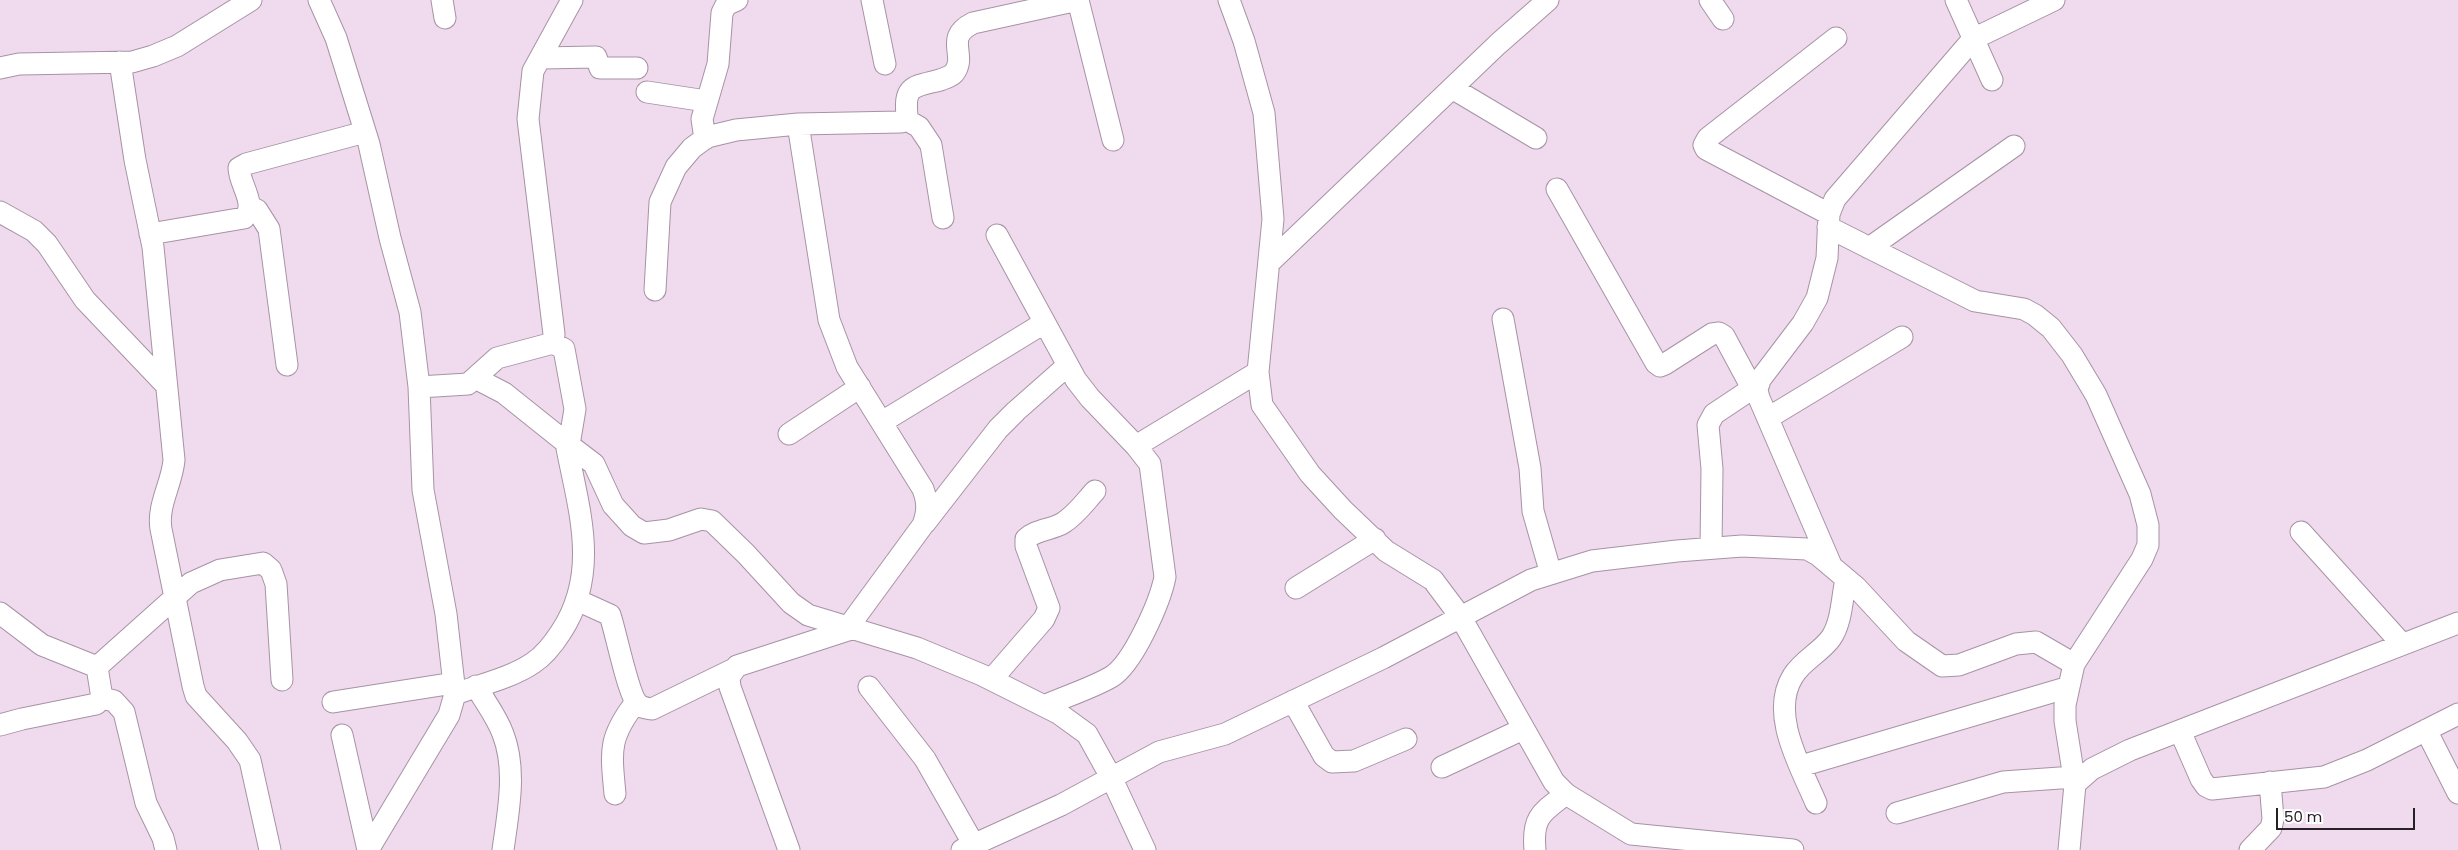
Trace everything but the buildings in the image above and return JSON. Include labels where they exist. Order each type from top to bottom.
[{"type":"street","points":[[0,68],[20,64],[132,62],[177,46],[251,0]]},
{"type":"street","points":[[319,0],[336,38],[365,132],[410,312],[419,387],[422,490],[446,614],[454,688],[449,715],[368,850],[342,736]]},
{"type":"street","points":[[552,343],[554,334],[528,119],[533,71],[572,0]]},
{"type":"street","points":[[705,139],[702,119],[718,64],[722,13],[726,5],[737,0]]},
{"type":"street","points":[[872,0],[885,64]]},
{"type":"street","points":[[655,290],[660,202],[676,167],[692,148],[705,139],[736,130],[798,124],[901,122],[907,116],[905,98],[912,88],[950,76],[955,71],[958,64],[957,40],[959,32],[964,27],[973,23],[1078,0],[1113,140]]},
{"type":"street","points":[[1229,0],[1244,41],[1264,112],[1273,219],[1258,372],[1262,405],[1287,444],[1310,474],[1386,551],[1433,580],[1460,616],[1554,782],[1566,794],[1631,834],[1793,850]]},
{"type":"street","points":[[1269,263],[1452,88],[1548,0]]},
{"type":"street","points":[[1710,0],[1723,19]]},
{"type":"street","points":[[1956,0],[1992,80]]},
{"type":"street","points":[[1711,548],[1712,469],[1708,425],[1714,414],[1755,386],[1804,323],[1817,298],[1827,258],[1829,220],[1835,199],[1973,39],[2054,0]]},
{"type":"street","points":[[1836,38],[1708,138],[1704,145],[1706,149],[1829,220],[1869,248],[1974,301],[2024,309],[2035,315],[2051,328],[2072,355],[2096,394],[2140,494],[2148,525],[2148,545],[2142,559],[2074,664],[2069,687],[2065,721],[2075,781],[2069,850]]},
{"type":"street","points":[[540,58],[596,57],[600,68],[637,68]]},
{"type":"street","points":[[120,62],[135,160],[150,234],[174,460],[173,474],[159,520],[196,696],[237,741],[250,760],[270,850]]},
{"type":"street","points":[[1452,88],[1536,138]]},
{"type":"street","points":[[647,92],[706,101]]},
{"type":"street","points":[[905,119],[919,127],[931,145],[943,218]]},
{"type":"street","points":[[798,124],[829,320],[847,367],[923,489],[928,502],[928,513],[923,525]]},
{"type":"street","points":[[150,234],[244,218],[249,213],[250,206],[239,174],[239,168],[246,164],[365,132]]},
{"type":"street","points":[[1869,248],[2014,146]]},
{"type":"street","points":[[1557,190],[1656,363],[1660,366],[1665,364],[1712,334],[1719,333],[1724,336],[1755,386],[1838,572],[1838,624],[1831,638],[1793,675],[1787,692],[1784,715],[1791,742],[1816,803]]},
{"type":"street","points":[[250,206],[257,210],[269,229],[288,365]]},
{"type":"street","points":[[0,212],[34,231],[47,244],[85,300],[166,385]]},
{"type":"street","points":[[997,235],[1067,366],[1090,398],[1136,446],[1150,464],[1165,577],[1162,590],[1132,656],[1124,666],[1112,676],[1044,706]]},
{"type":"street","points":[[1503,319],[1530,468],[1533,511],[1551,574]]},
{"type":"street","points":[[882,422],[1044,323]]},
{"type":"street","points":[[1768,418],[1902,337]]},
{"type":"street","points":[[333,702],[476,686],[534,662],[554,643],[569,620],[582,586],[585,562],[584,539],[567,444],[576,409],[564,350],[552,343],[498,358],[468,384],[419,387]]},
{"type":"street","points":[[577,600],[610,616],[636,702],[641,707],[652,709],[737,666],[852,627],[923,525],[998,429],[1067,366]]},
{"type":"street","points":[[1136,446],[1258,372]]},
{"type":"street","points":[[475,378],[504,393],[594,464],[613,505],[632,526],[644,533],[669,530],[702,519],[712,521],[746,554],[791,603],[808,615],[917,648],[992,679],[1058,713],[1087,734],[1112,779],[1144,850]]},
{"type":"street","points":[[789,434],[860,387]]},
{"type":"street","points":[[992,679],[1044,619],[1049,608],[1026,546],[1026,539],[1033,533],[1053,528],[1067,520],[1095,491]]},
{"type":"street","points":[[2301,532],[2402,644]]},
{"type":"street","points":[[1296,588],[1374,539]]},
{"type":"street","points":[[869,687],[925,759],[968,847],[1061,805],[1159,752],[1224,734],[1383,658],[1531,580],[1592,561],[1742,546],[1807,549],[1838,572],[1906,641],[1942,666],[1959,665],[2016,644],[2036,642],[2074,664]]},
{"type":"street","points":[[97,667],[191,583],[220,570],[263,563],[267,565],[276,584],[282,680]]},
{"type":"street","points":[[0,613],[42,645],[97,667]]},
{"type":"street","points":[[1897,813],[2003,782],[2075,781],[2092,769],[2130,750],[2458,622]]},
{"type":"street","points":[[97,667],[102,698]]},
{"type":"street","points":[[732,670],[729,677],[730,686],[789,850]]},
{"type":"street","points":[[476,686],[503,732],[508,750],[510,796],[503,850]]},
{"type":"street","points":[[1800,766],[2069,687]]},
{"type":"street","points":[[0,725],[96,704],[102,698]]},
{"type":"street","points":[[102,698],[114,701],[124,712],[146,802],[150,814],[164,838],[166,850]]},
{"type":"street","points":[[1293,701],[1324,756],[1332,762],[1354,761],[1406,739]]},
{"type":"street","points":[[615,794],[611,750],[622,720],[636,702]]},
{"type":"street","points":[[2180,731],[2206,786],[2212,789],[2324,777],[2367,760],[2458,714]]},
{"type":"street","points":[[1442,766],[1523,729]]},
{"type":"street","points":[[2426,730],[2458,793]]},
{"type":"street","points":[[2250,850],[2271,828],[2273,819],[2270,782]]},
{"type":"street","points":[[1535,850],[1533,831],[1540,815],[1566,794]]}]
